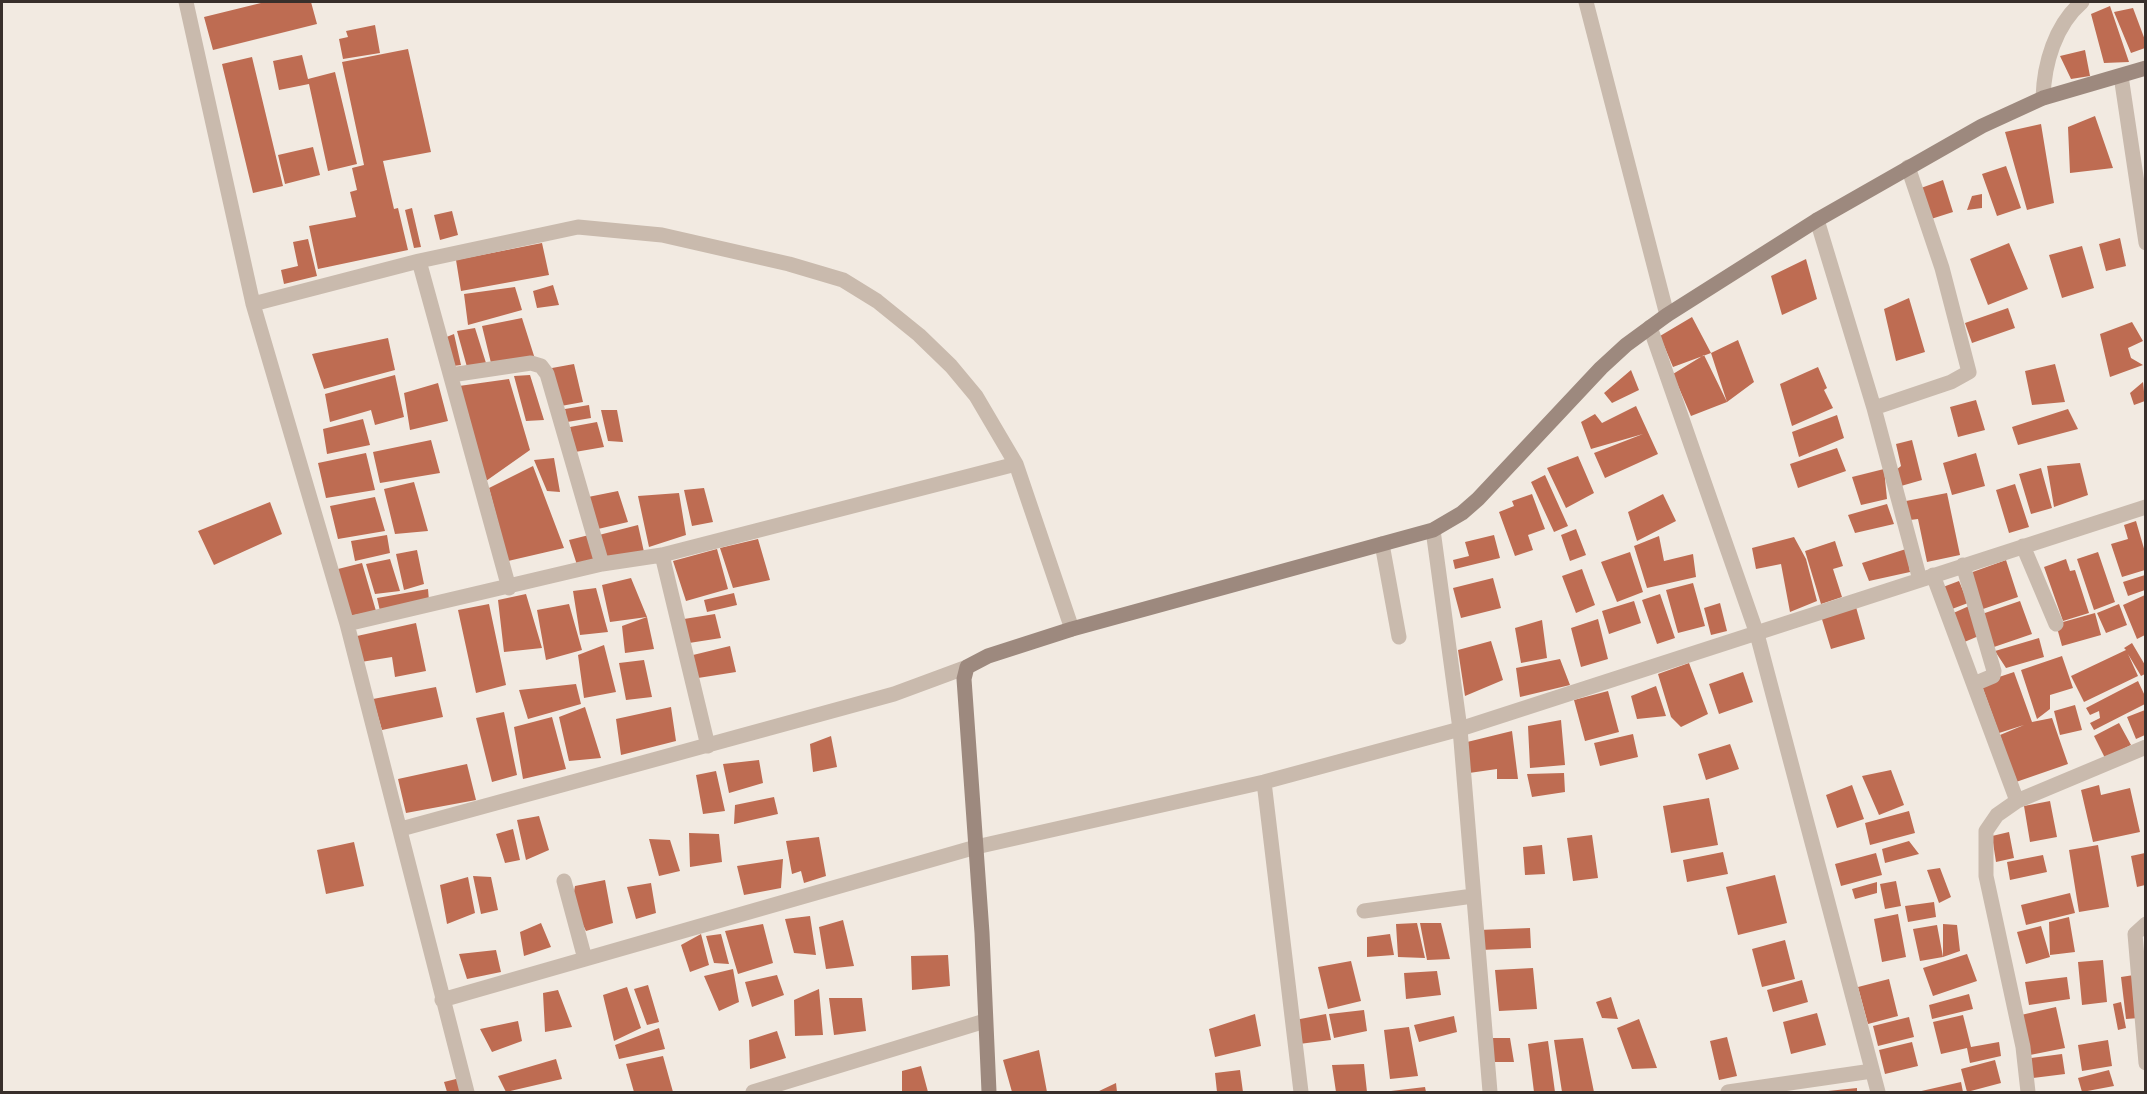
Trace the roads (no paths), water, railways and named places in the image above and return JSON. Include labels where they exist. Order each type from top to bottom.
[{"type":"street","points":[[186,2],[253,304],[347,624],[467,1092]]},
{"type":"street","points":[[1586,2],[1667,315]]},
{"type":"street","points":[[2043,98],[2047,58],[2066,20],[2082,2]]},
{"type":"street","points":[[401,829],[894,694],[967,667],[988,656],[1072,629],[1433,530],[1462,513],[1478,499],[1601,368],[1667,315],[1816,220],[1982,126],[2043,98],[2145,68]]},
{"type":"street","points":[[2121,76],[2145,243]]},
{"type":"street","points":[[1874,408],[1951,382],[1970,372],[1942,268],[1908,167]]},
{"type":"street","points":[[1816,220],[1926,577],[1974,684],[2017,801]]},
{"type":"street","points":[[253,304],[419,261],[578,227],[662,235],[789,264],[843,280],[877,301],[951,366],[976,396],[1016,464],[1072,629]]},
{"type":"street","points":[[419,261],[510,588]]},
{"type":"street","points":[[1650,327],[1757,634],[1878,1092]]},
{"type":"street","points":[[451,375],[531,363],[541,366],[547,374],[602,564]]},
{"type":"street","points":[[347,624],[510,588],[602,564],[662,555],[1016,464]]},
{"type":"street","points":[[442,1000],[976,847],[1264,782],[1460,729],[2145,507]]},
{"type":"street","points":[[1433,530],[1460,729],[1490,1092]]},
{"type":"street","points":[[1382,544],[1399,637]]},
{"type":"street","points":[[2023,546],[2056,624]]},
{"type":"street","points":[[662,555],[708,746]]},
{"type":"street","points":[[1964,565],[1995,671],[1993,676],[1974,684]]},
{"type":"street","points":[[967,667],[964,679],[976,847],[989,1092]]},
{"type":"street","points":[[2028,1092],[2023,1047],[1986,876],[1984,850],[1986,831],[1997,815],[2017,801],[2145,747]]},
{"type":"street","points":[[1264,782],[1301,1092]]},
{"type":"street","points":[[564,880],[585,959]]},
{"type":"street","points":[[1364,911],[1473,896]]},
{"type":"street","points":[[2145,924],[2135,934],[2145,1063]]},
{"type":"street","points":[[753,1092],[782,1088],[985,1022]]},
{"type":"street","points":[[1728,1092],[1872,1071]]}]
